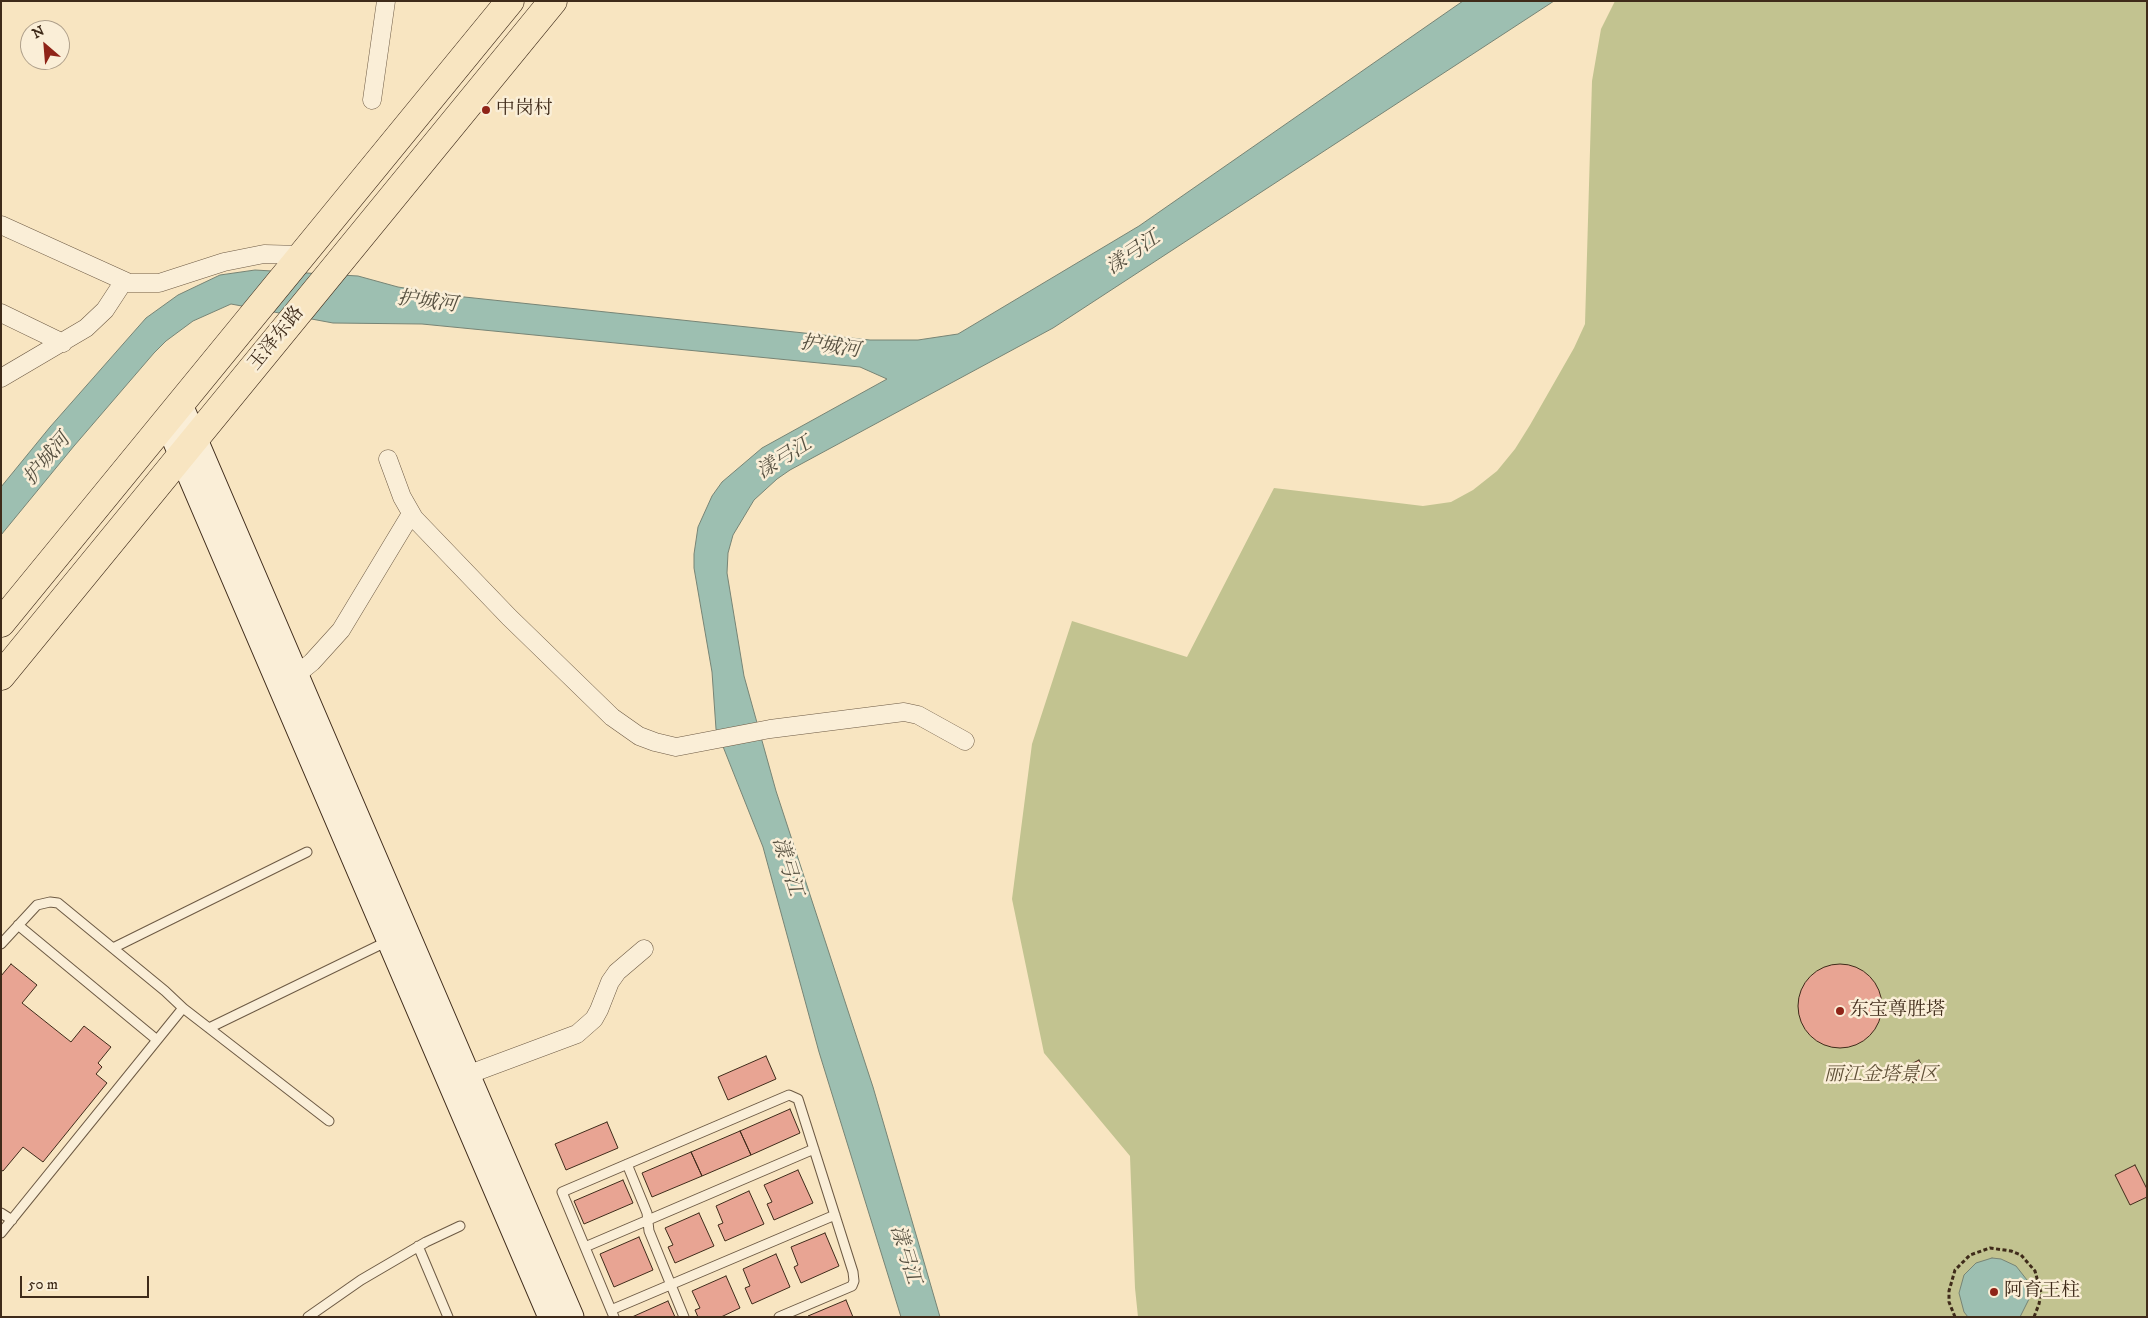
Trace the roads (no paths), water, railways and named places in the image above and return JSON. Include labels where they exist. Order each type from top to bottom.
[{"type":"main road","name":"玉泽东路","points":[[1,623],[510,1]]},
{"type":"main road","name":"玉泽东路","points":[[1,676],[553,1]]},
{"type":"street","points":[[372,100],[386,1]]},
{"type":"street","points":[[1,225],[129,283],[159,283],[224,262],[264,254],[303,255]]},
{"type":"street","points":[[1,378],[86,328],[98,318],[124,281]]},
{"type":"street","points":[[1,313],[63,343]]},
{"type":"street","points":[[173,413],[389,940],[551,1317]]},
{"type":"street","points":[[188,448],[295,676],[571,1317]]},
{"type":"street","points":[[388,459],[394,479],[411,514],[509,617],[625,728],[655,742],[676,747],[770,729],[904,712],[918,715],[965,741]]},
{"type":"street","points":[[295,676],[328,646],[341,630],[411,514]]},
{"type":"street","points":[[467,1075],[577,1034],[594,1019],[600,1010],[610,982],[618,972],[644,949]]},
{"type":"lane","points":[[113,948],[307,852]]},
{"type":"lane","points":[[1,944],[37,905],[50,902],[58,903],[183,1008],[330,1121]]},
{"type":"lane","points":[[18,925],[157,1040]]},
{"type":"lane","points":[[209,1028],[389,940]]},
{"type":"lane","points":[[1,1233],[183,1008]]},
{"type":"lane","points":[[779,1317],[852,1286],[853,1272],[835,1215],[814,1150],[798,1099],[789,1095],[562,1192],[613,1313],[671,1285],[835,1215]]},
{"type":"lane","points":[[585,1247],[814,1150]]},
{"type":"lane","points":[[627,1164],[647,1213],[649,1231],[684,1317]]},
{"type":"lane","points":[[1,1213],[12,1220]]},
{"type":"lane","points":[[308,1317],[361,1280],[418,1246],[460,1226]]},
{"type":"lane","points":[[418,1246],[448,1317]]},
{"type":"water","points":[[1463,1],[1554,1],[1053,328],[790,470],[754,500],[733,535],[728,553],[727,573],[744,676],[776,791],[873,1087],[940,1317],[901,1317],[819,1052],[763,847],[716,729],[712,672],[694,568],[698,527],[712,496],[722,482],[762,448],[887,379],[860,367],[422,324],[333,323],[231,304],[193,321],[166,341],[154,353],[1,535],[1,487],[50,427],[146,318],[178,295],[220,275],[255,270],[358,276],[398,287],[455,296],[870,340],[918,340],[958,334],[1139,226]]},
{"type":"water","points":[[1992,1258],[2001,1259],[2016,1266],[2027,1280],[2029,1299],[2020,1317],[1968,1317],[1964,1312],[1959,1293],[1964,1275],[1976,1263]]},
{"type":"place","name":"中岗村","points":[[486,110]]},
{"type":"place","name":"东宝尊胜塔","points":[[1840,1011]]},
{"type":"place","name":"阿育王柱","points":[[1994,1292]]},
{"type":"water label","name":"漾弓江","points":[[1134,254]]},
{"type":"water label","name":"护城河","points":[[427,303]]},
{"type":"water label","name":"护城河","points":[[830,348]]},
{"type":"water label","name":"漾弓江","points":[[785,459]]},
{"type":"water label","name":"护城河","points":[[48,460]]},
{"type":"water label","name":"漾弓江","points":[[786,867]]},
{"type":"water label","name":"漾弓江","points":[[904,1255]]},
{"type":"park label","name":"丽江金塔景区","points":[[1881,1076]]}]
